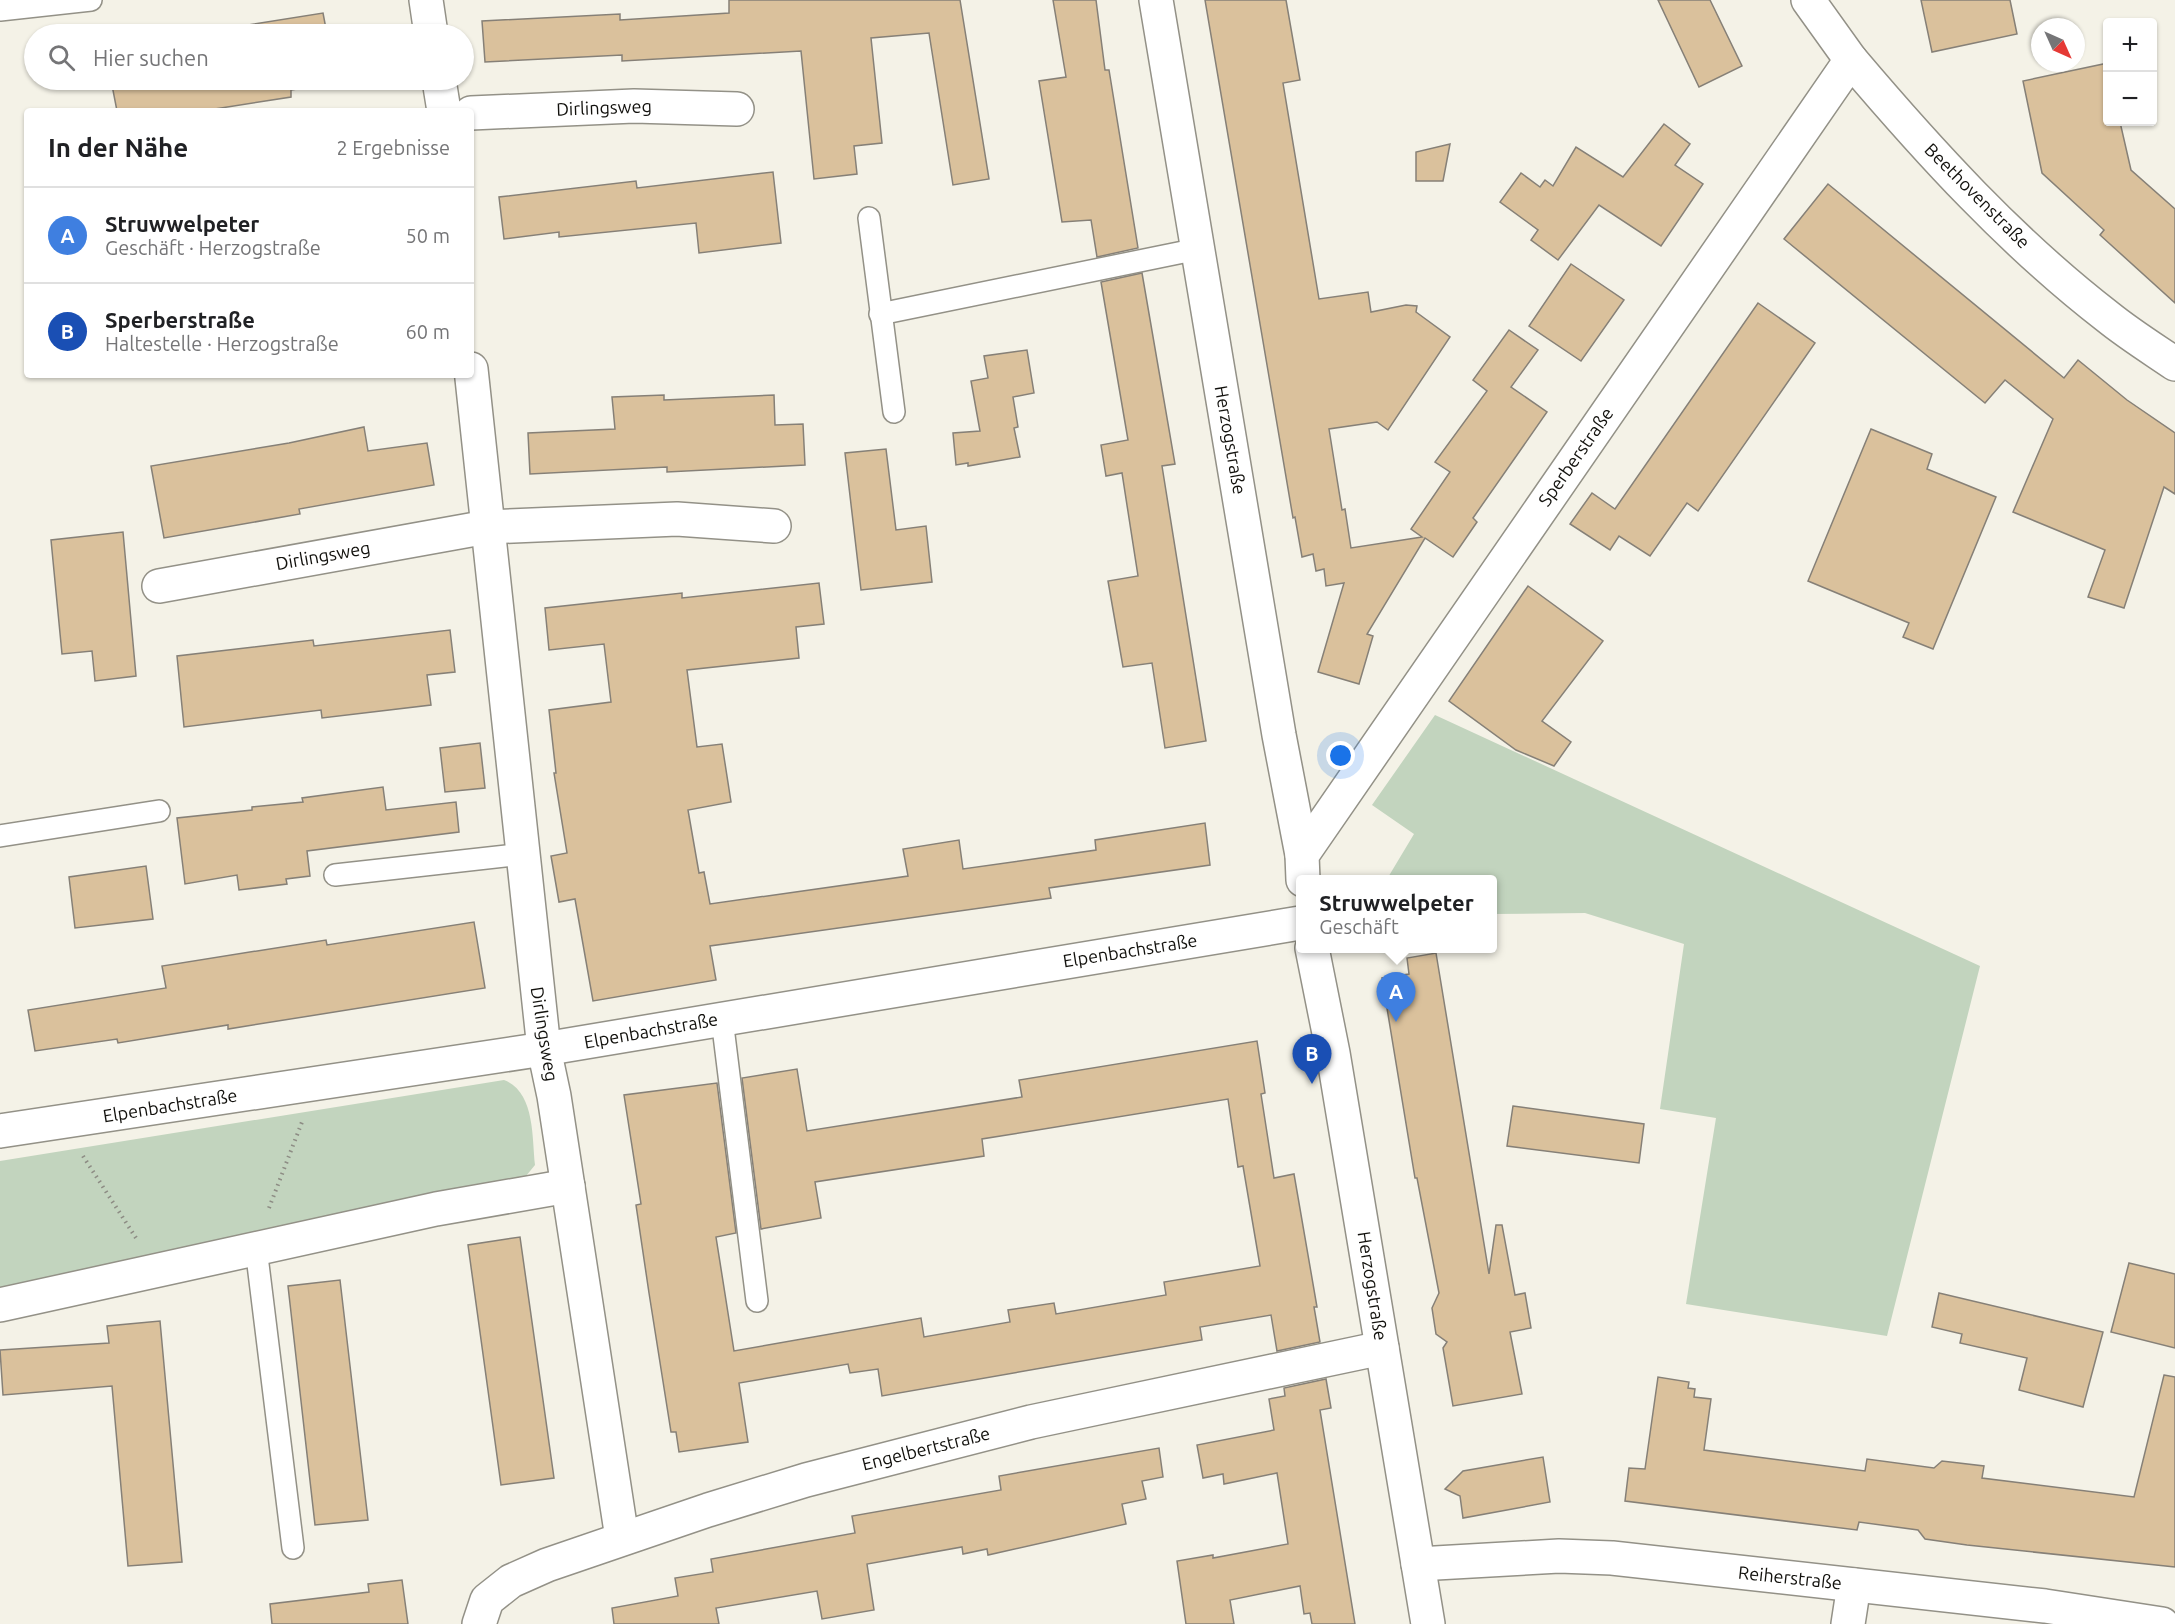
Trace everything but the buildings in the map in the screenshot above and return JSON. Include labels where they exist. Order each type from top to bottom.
[{"type":"street","points":[[426,0],[430,24]]},
{"type":"street","name":"Herzogstraße","points":[[1156,0],[1303,867]]},
{"type":"street","name":"Beethovenstraße","points":[[1808,0],[1851,60],[1941,161],[2038,257],[2108,318],[2175,364]]},
{"type":"street","name":"Sperberstraße","points":[[1303,867],[1851,60]]},
{"type":"street","points":[[441,90],[444,108]]},
{"type":"street","name":"Dirlingsweg","points":[[474,113],[634,106],[737,109]]},
{"type":"street","name":"Dirlingsweg","points":[[472,378],[544,1049],[554,1096],[622,1538]]},
{"type":"street","name":"Dirlingsweg","points":[[159,586],[488,527],[677,519],[774,526]]},
{"type":"street","name":"Elpenbachstraße","points":[[0,1131],[544,1049],[1296,924]]},
{"type":"street","name":"Herzogstraße","points":[[1313,953],[1333,1053],[1428,1624]]},
{"type":"street","points":[[0,1305],[436,1209],[568,1186]]},
{"type":"street","name":"Engelbertstraße","points":[[483,1612],[511,1581],[527,1573],[622,1538],[806,1480],[1031,1422],[1382,1348]]},
{"type":"street","name":"Reiherstraße","points":[[1418,1564],[1559,1556],[1612,1558],[2045,1606],[2162,1624]]},
{"type":"street","points":[[1848,1624],[1854,1585]]},
{"type":"lane","points":[[0,10],[91,0]]},
{"type":"lane","points":[[869,218],[894,412]]},
{"type":"lane","points":[[880,314],[1198,249]]},
{"type":"lane","points":[[0,836],[159,811]]},
{"type":"lane","points":[[334,875],[523,854]]},
{"type":"lane","points":[[722,1019],[757,1301]]},
{"type":"lane","points":[[256,1248],[293,1548]]},
{"type":"path","points":[[256,1248],[317,1082]]},
{"type":"path","points":[[61,1123],[138,1241]]},
{"type":"path","points":[[258,1212],[269,1209]]},
{"type":"green space","points":[[1435,715],[1980,966],[1887,1336],[1686,1304],[1716,1118],[1660,1109],[1684,944],[1585,913],[1497,914],[1497,875],[1389,875],[1414,834],[1372,805]]},
{"type":"green space","points":[[504,1080],[522,1094],[530,1116],[535,1165],[526,1176],[0,1296],[0,1161]]},
{"type":"place","name":"Struwwelpeter","points":[[1396,1022]]},
{"type":"place","name":"Sperberstraße","points":[[1312,1084]]}]
